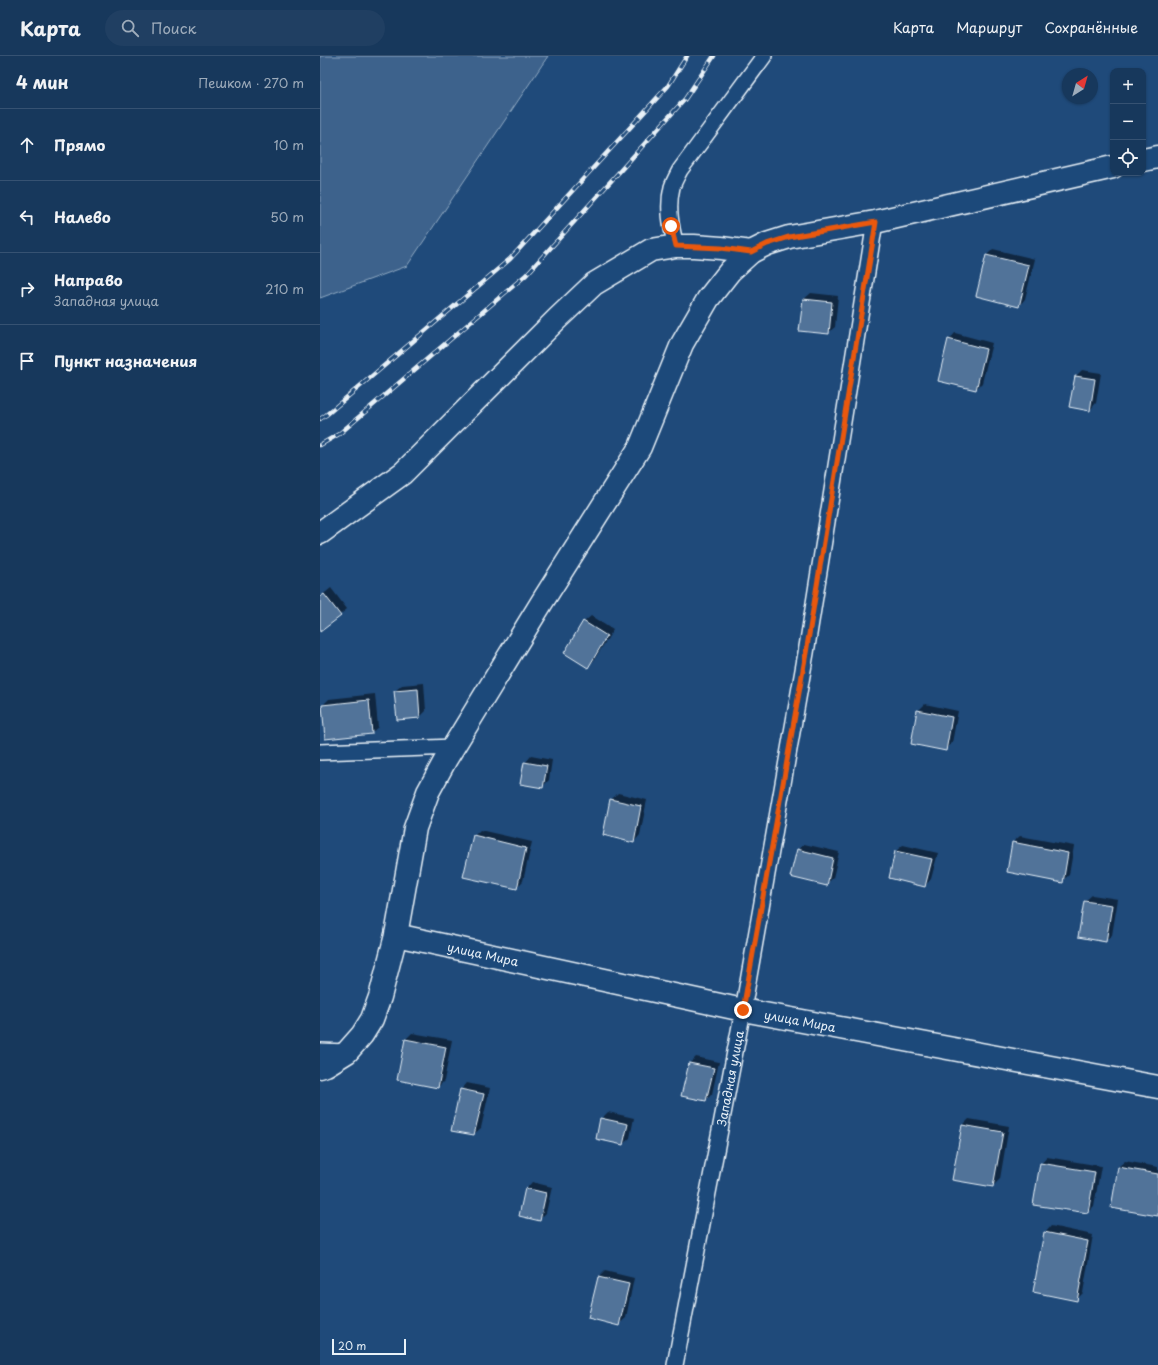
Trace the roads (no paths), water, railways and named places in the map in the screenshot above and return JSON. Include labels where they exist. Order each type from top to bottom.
[{"type":"street","points":[[1146,159],[1158,157]]},
{"type":"street","points":[[320,1067],[347,1052],[362,1035],[372,1019],[380,997],[396,935],[414,828],[428,792],[542,602],[640,447],[682,344],[708,299],[730,271],[751,252],[767,244],[789,237],[876,222],[1110,168]]},
{"type":"street","points":[[320,533],[403,473],[594,284],[651,250],[676,246],[721,248],[751,252]]},
{"type":"street","name":"улица Мира","points":[[396,935],[743,1010],[1158,1087]]},
{"type":"lane","points":[[676,246],[671,226],[670,210],[672,188],[677,176],[705,134],[764,56]]},
{"type":"lane","name":"Западная улица","points":[[675,1365],[743,1010],[806,653],[876,222]]},
{"type":"lane","points":[[320,752],[454,747]]},
{"type":"lane","points":[[320,1051],[347,1052]]},
{"type":"railway","points":[[320,419],[510,259],[668,86],[687,56]]},
{"type":"railway","points":[[320,445],[339,434],[526,275],[685,99],[714,56]]}]
